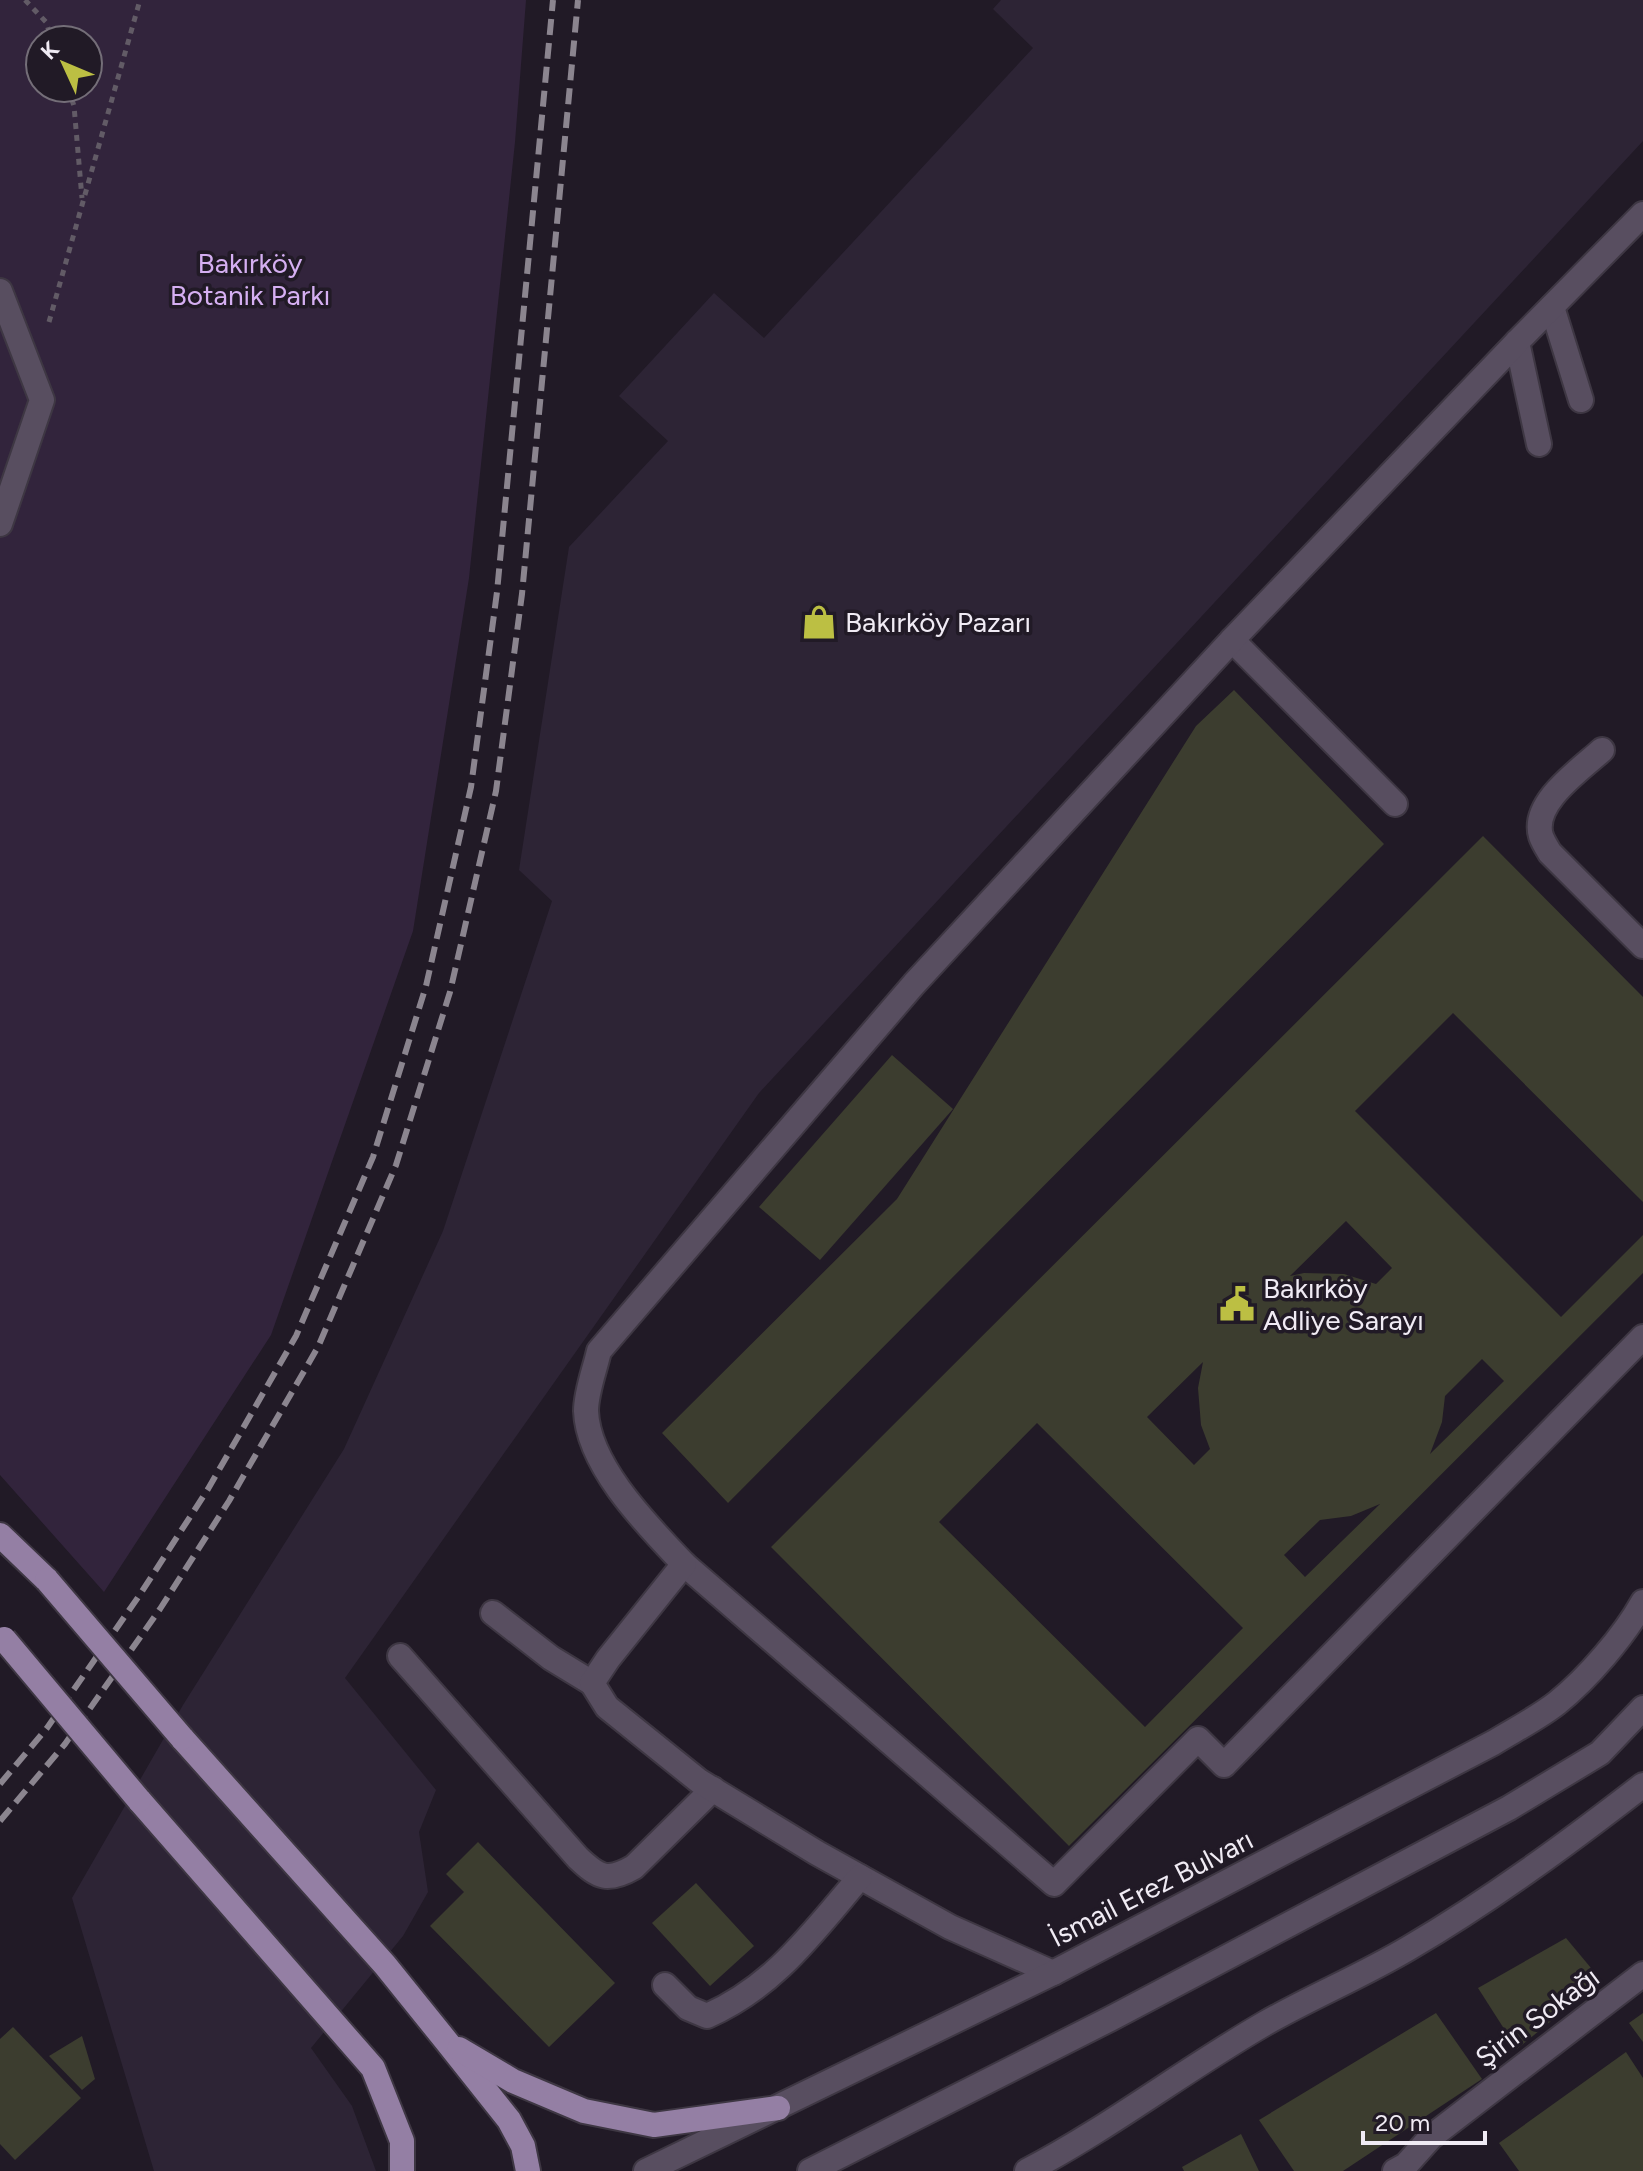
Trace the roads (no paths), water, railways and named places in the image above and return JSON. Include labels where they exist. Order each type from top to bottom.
[{"type":"main road","points":[[0,1535],[47,1580],[182,1738],[385,1965],[509,2120],[523,2146],[528,2171]]},
{"type":"main road","points":[[2,1637],[139,1800],[373,2068],[402,2141],[402,2171]]},
{"type":"main road","points":[[447,2042],[513,2081],[584,2111],[654,2125],[778,2108]]},
{"type":"street","points":[[1643,214],[1232,640],[914,984],[599,1351],[586,1410],[594,1447],[632,1508],[684,1564],[1054,1884],[1198,1739],[1224,1765],[1643,1337]]},
{"type":"street","points":[[0,291],[42,400],[0,524]]},
{"type":"street","points":[[1552,307],[1581,400]]},
{"type":"street","points":[[1517,342],[1539,444]]},
{"type":"street","points":[[1232,640],[1395,804]]},
{"type":"street","points":[[1602,750],[1557,791],[1541,813],[1540,834],[1550,853],[1643,946]]},
{"type":"street","points":[[592,1683],[684,1564]]},
{"type":"street","name":"İsmail Erez Bulvarı","points":[[646,2171],[1053,1973],[1493,1743],[1557,1702],[1634,1619],[1643,1602]]},
{"type":"street","points":[[493,1613],[551,1658],[592,1683],[607,1707],[699,1781],[950,1927],[1053,1973]]},
{"type":"street","points":[[400,1656],[593,1872],[606,1877],[621,1875],[634,1867],[713,1789]]},
{"type":"street","points":[[810,2171],[1110,2019],[1509,1808],[1600,1753],[1643,1708]]},
{"type":"street","points":[[1027,2171],[1077,2145],[1264,2024],[1408,1949],[1555,1852],[1643,1785]]},
{"type":"street","points":[[665,1985],[688,2008],[707,2016],[726,2007],[763,1984],[785,1965],[860,1877]]},
{"type":"street","name":"Şirin Sokağı","points":[[1403,2169],[1431,2137],[1643,1974]]},
{"type":"railway","points":[[0,1784],[47,1728],[139,1596],[208,1489],[296,1336],[373,1157],[426,986],[471,787],[497,592],[553,0]]},
{"type":"railway","points":[[0,1821],[65,1744],[160,1609],[229,1501],[318,1347],[396,1165],[450,992],[496,791],[522,594],[578,0]]},
{"type":"place","name":"Bakırköy Pazarı","points":[[819,622]]},
{"type":"place","name":"Bakırköy Adliye Sarayı","points":[[1237,1304]]},
{"type":"park label","name":"Bakırköy Botanik Parkı","points":[[250,279]]}]
